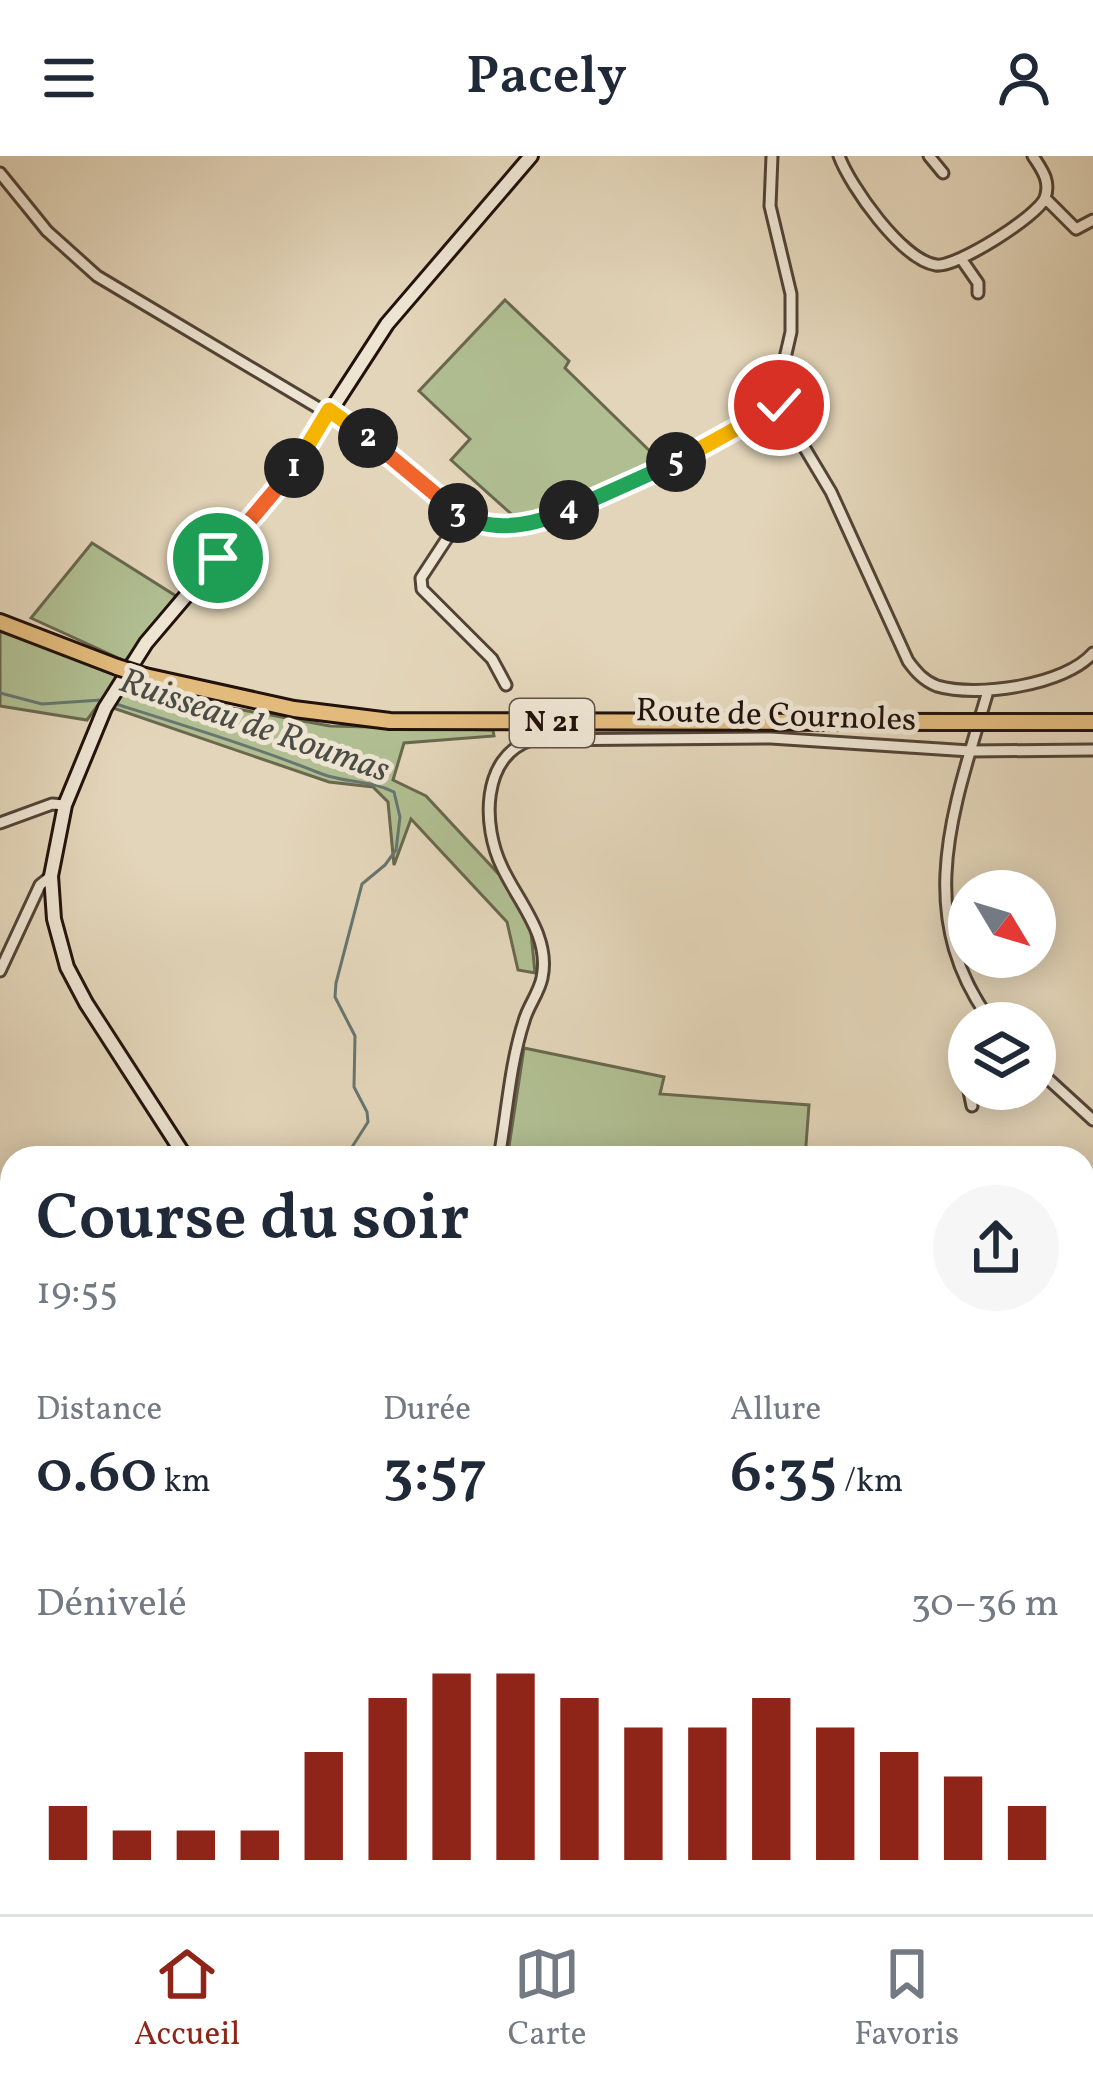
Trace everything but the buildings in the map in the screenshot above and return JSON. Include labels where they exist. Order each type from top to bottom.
[{"type":"main road","name":"N 21","points":[[0,622],[146,676],[274,706],[390,721],[1093,722]]},
{"type":"street","points":[[178,1146],[67,967],[54,919],[51,876],[65,805],[117,684],[146,643],[291,472],[387,324],[531,156]]},
{"type":"street","points":[[772,156],[770,206],[791,294],[791,332],[778,383],[779,405],[831,492],[908,661],[934,685],[988,691],[1064,675],[1093,653]]},
{"type":"street","points":[[839,156],[884,226],[937,265],[962,260],[1040,208],[1046,176],[1033,156]]},
{"type":"street","points":[[929,156],[943,173]]},
{"type":"street","points":[[0,173],[47,231],[97,276],[328,411],[461,517],[506,526],[543,521],[701,451],[779,405]]},
{"type":"street","points":[[1045,198],[1076,229],[1093,220]]},
{"type":"street","points":[[962,260],[978,293]]},
{"type":"street","points":[[461,517],[421,578],[422,589],[492,659],[506,685]]},
{"type":"street","points":[[977,1002],[953,954],[945,912],[945,867],[953,811],[988,691]]},
{"type":"street","name":"Route de Cournoles","points":[[502,1146],[524,1020],[542,976],[533,918],[501,867],[492,837],[489,796],[494,775],[502,757],[514,746],[531,740],[771,738],[970,751]]},
{"type":"street","points":[[970,751],[1093,750]]},
{"type":"street","points":[[0,823],[52,804],[65,805]]},
{"type":"street","points":[[0,970],[40,885],[51,876]]},
{"type":"street","points":[[1056,1086],[1093,1120]]},
{"type":"green space","points":[[505,300],[569,361],[565,368],[662,463],[548,513],[518,520],[451,460],[470,439],[419,391]]},
{"type":"green space","points":[[92,543],[176,596],[125,661],[31,618]]},
{"type":"green space","points":[[0,631],[120,675],[87,720],[0,706]]},
{"type":"green space","points":[[130,681],[232,708],[330,726],[493,730],[494,736],[404,743],[393,780],[426,796],[506,882],[530,922],[535,973],[518,970],[507,922],[411,819],[394,865],[388,802],[373,787],[329,782],[113,708]]},
{"type":"green space","points":[[524,1048],[664,1077],[660,1094],[809,1105],[806,1146],[509,1146]]},
{"type":"waterway","name":"Ruisseau de Roumas","points":[[0,693],[42,704],[101,700]]},
{"type":"waterway","name":"Ruisseau de Roumas","points":[[116,704],[331,777],[394,792],[400,817],[396,850],[362,884],[336,983],[335,997],[355,1036],[354,1087],[367,1112],[368,1122],[353,1146]]},
{"type":"route","points":[[218,558],[301,459],[329,410],[461,517],[506,526],[543,521],[596,499],[701,451],[779,405]]}]
